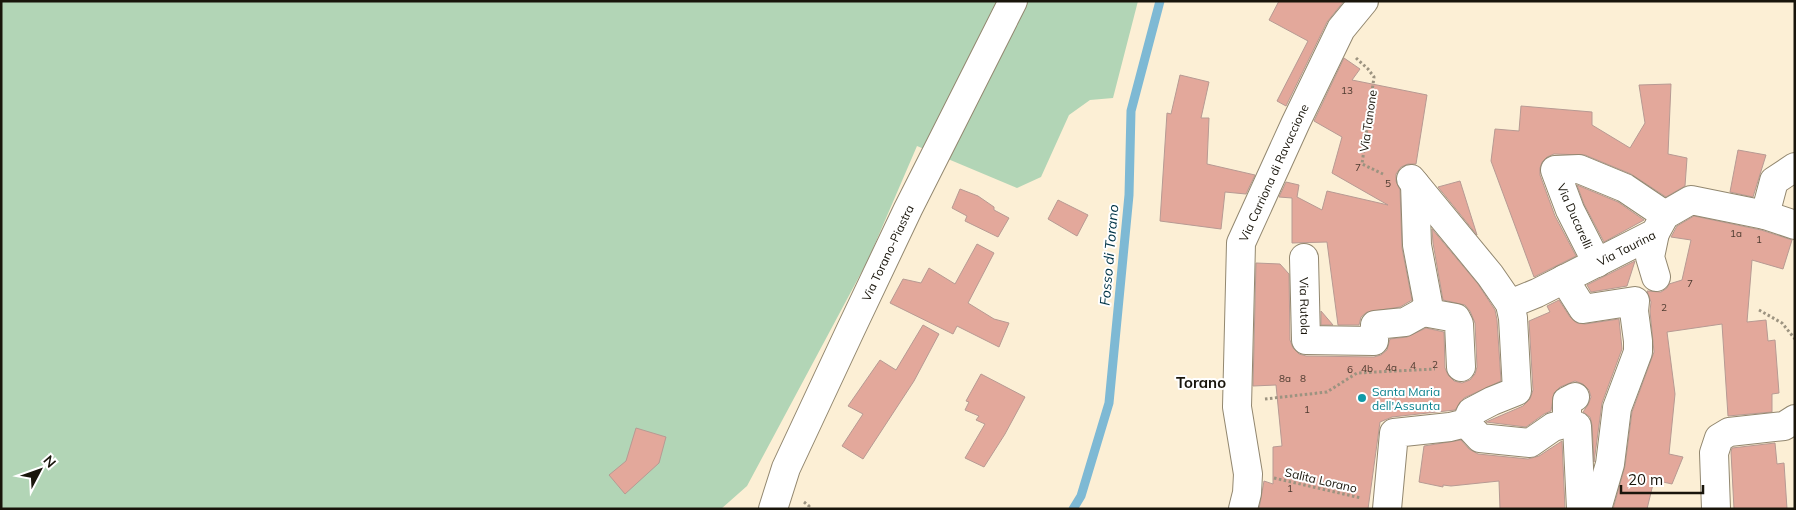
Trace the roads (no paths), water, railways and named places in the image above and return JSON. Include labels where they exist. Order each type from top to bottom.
[{"type":"street","name":"Via Torano-Piastra","points":[[773,509],[786,468],[851,329],[908,209],[1013,1]]},
{"type":"street","name":"Via Carriona di Ravaccione","points":[[1243,509],[1247,493],[1248,474],[1237,407],[1241,243],[1341,29],[1364,1]]},
{"type":"street","points":[[1765,215],[1774,181],[1795,167]]},
{"type":"street","name":"Via Ducarelli","points":[[1597,263],[1570,210],[1555,170],[1579,169],[1625,188],[1660,224]]},
{"type":"street","points":[[1461,367],[1459,324],[1456,318],[1423,312],[1428,303],[1417,245],[1413,182],[1490,275],[1510,304],[1513,318],[1517,391],[1471,412],[1466,423]]},
{"type":"street","name":"Via Taurina","points":[[1510,304],[1537,293],[1597,263],[1660,224],[1691,200],[1765,215],[1795,225]]},
{"type":"street","points":[[1656,277],[1650,257],[1660,224]]},
{"type":"street","name":"Via Rutola","points":[[1304,258],[1306,340],[1374,341],[1375,325],[1405,322],[1423,312]]},
{"type":"street","points":[[1564,279],[1583,309],[1635,301],[1634,311],[1638,352],[1617,408],[1610,464],[1597,509]]},
{"type":"street","points":[[1568,423],[1567,401],[1575,397]]},
{"type":"street","points":[[1716,509],[1714,452],[1719,438],[1729,432],[1784,426],[1795,419]]},
{"type":"street","points":[[1466,423],[1480,438],[1530,443],[1553,427],[1568,423],[1577,426],[1581,509]]},
{"type":"street","points":[[1376,504],[1394,433],[1450,427],[1466,423]]},
{"type":"waterway","name":"Fosso di Torano","points":[[1073,509],[1081,496],[1109,403],[1129,195],[1131,111],[1160,1]]},
{"type":"place","name":"Santa Maria dell'Assunta","points":[[1362,398]]},
{"type":"district","name":"Torano","points":[[1201,382]]}]
